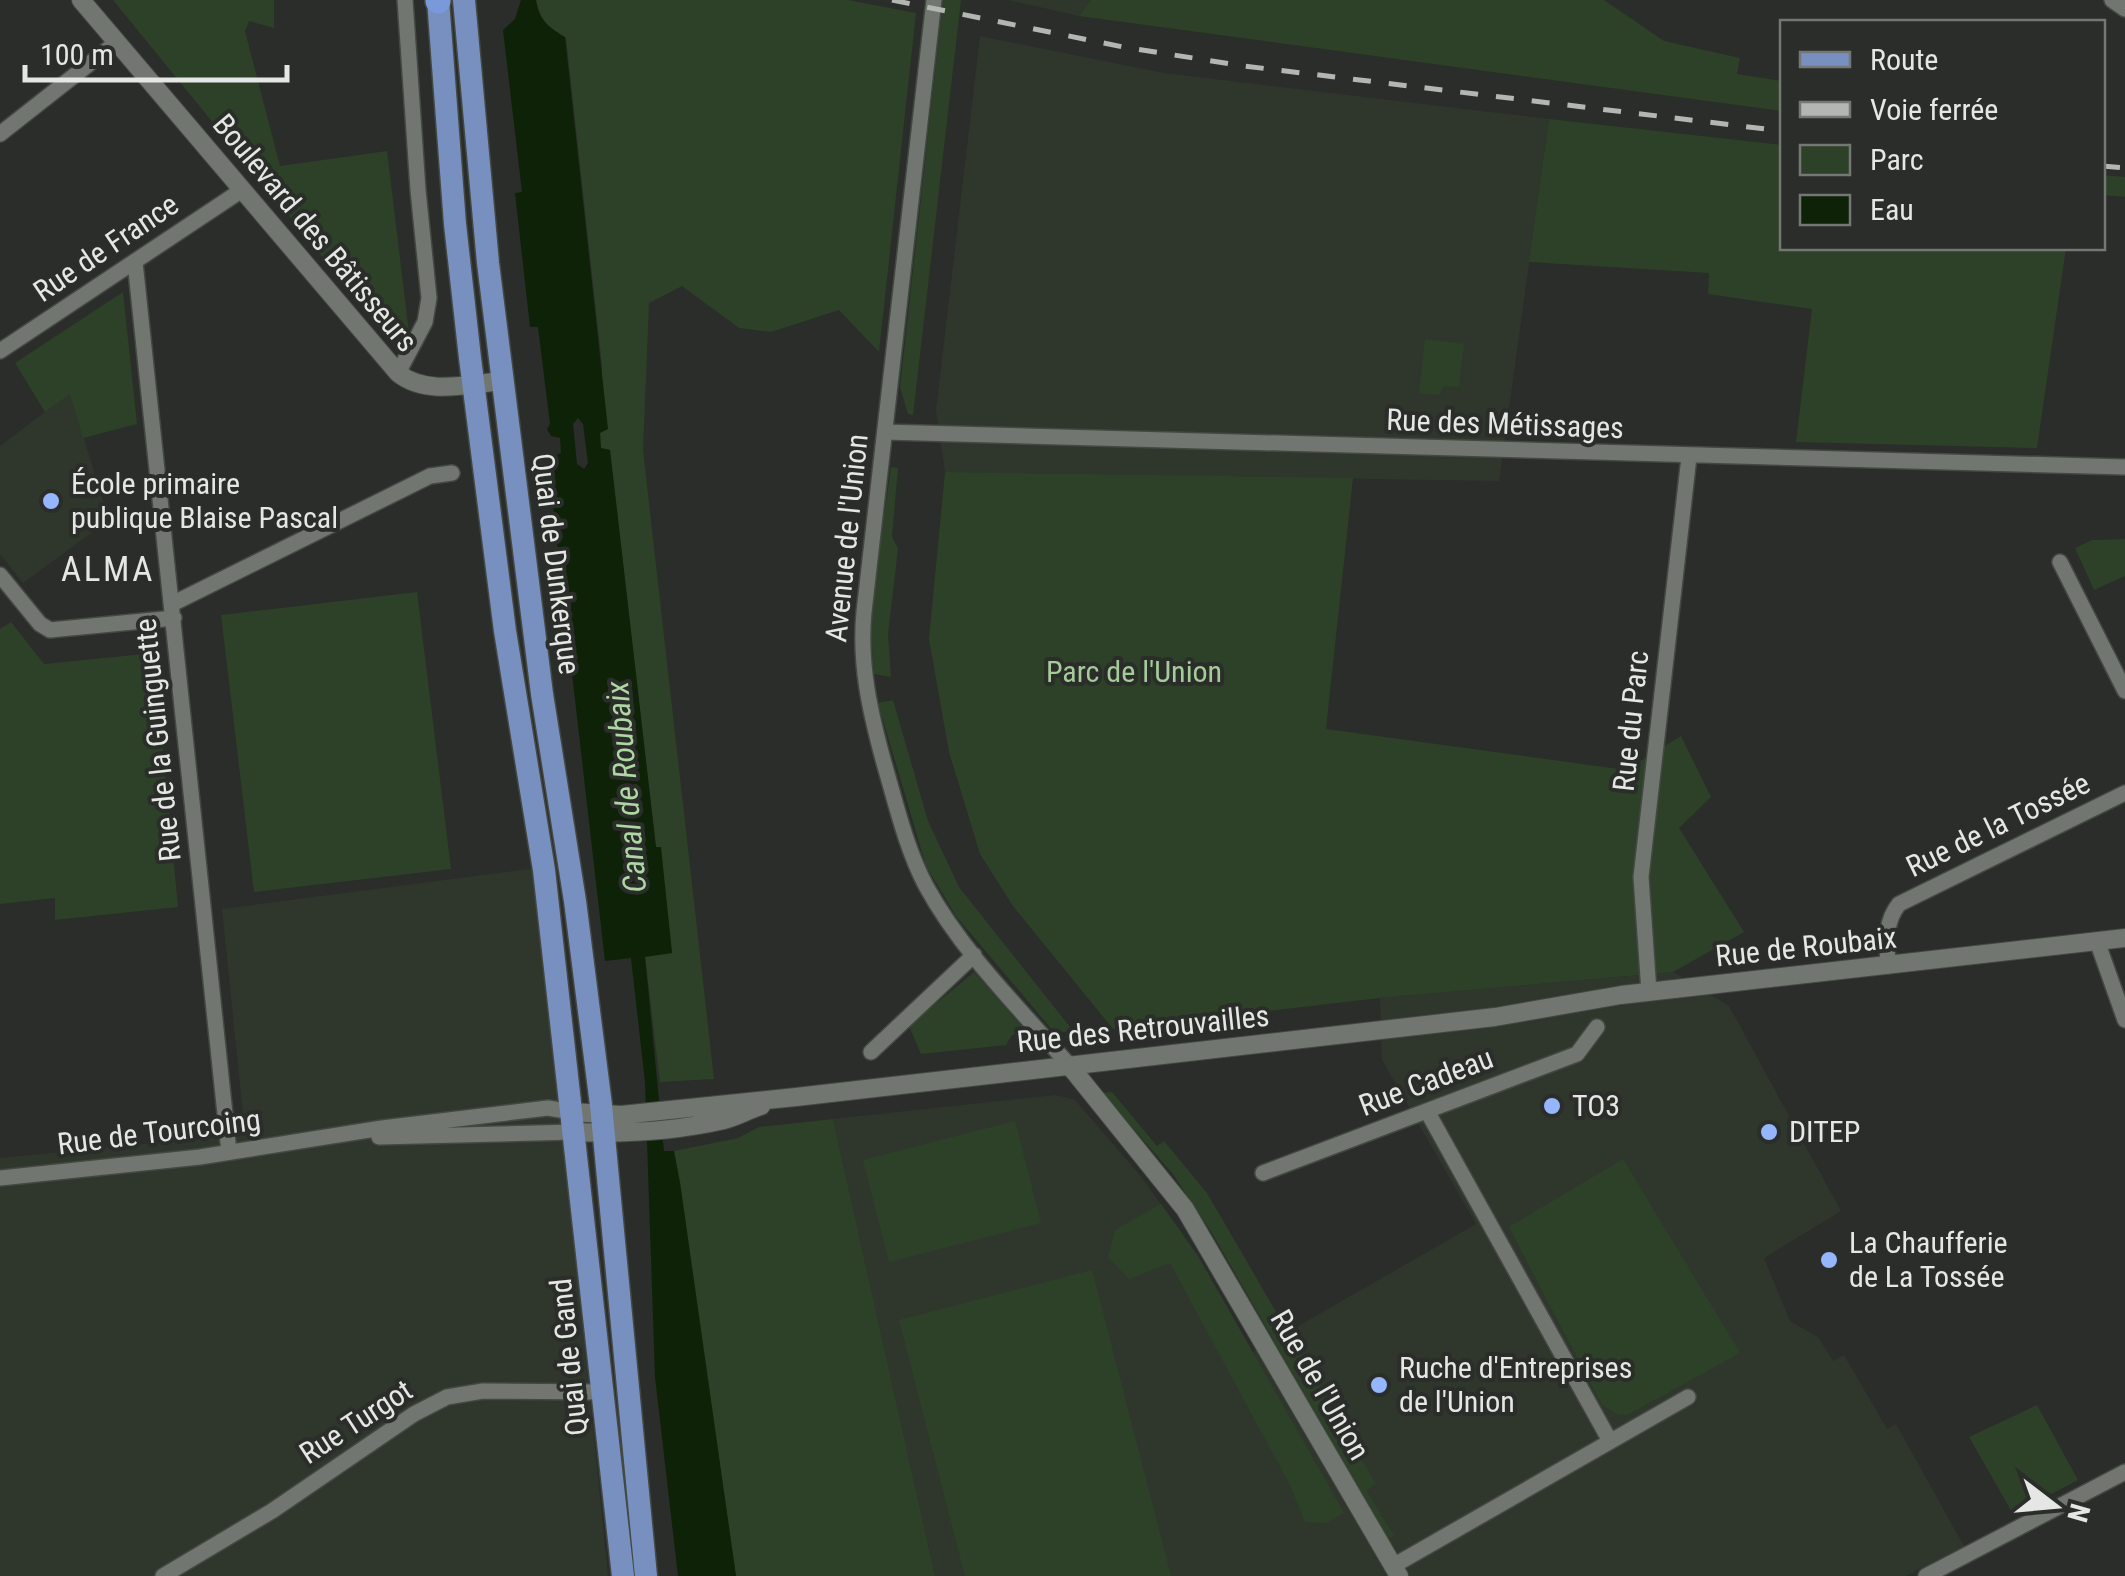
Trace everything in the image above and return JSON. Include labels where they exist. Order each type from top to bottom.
[{"type":"main road","name":"Quai de Dunkerque","points":[[464,0],[483,226],[542,694],[612,1124]]},
{"type":"main road","name":"Quai de Dunkerque","points":[[438,1],[455,224],[474,383],[504,630],[544,870],[574,1122]]},
{"type":"main road","name":"Quai de Gand","points":[[574,1122],[623,1576]]},
{"type":"main road","name":"Quai de Gand","points":[[612,1124],[646,1576]]},
{"type":"street","name":"Boulevard des Bâtisseurs","points":[[82,0],[398,373],[424,386],[502,381]]},
{"type":"street","points":[[398,373],[425,322],[430,298],[405,0]]},
{"type":"street","name":"Avenue de l'Union","points":[[934,0],[862,630],[866,696],[915,860],[937,903],[974,954],[1193,1221]]},
{"type":"street","points":[[2112,0],[2125,9]]},
{"type":"street","points":[[0,134],[117,42]]},
{"type":"street","name":"Rue de France","points":[[0,351],[242,190]]},
{"type":"street","name":"Rue de la Guinguette","points":[[136,262],[229,1152]]},
{"type":"street","name":"Rue des Métissages","points":[[884,432],[2125,467]]},
{"type":"street","name":"Rue du Parc","points":[[1649,992],[1641,883],[1689,457]]},
{"type":"street","points":[[0,575],[40,624],[50,630],[173,611],[362,509],[430,476],[452,473]]},
{"type":"street","points":[[2060,562],[2125,691]]},
{"type":"street","name":"Rue de la Tossée","points":[[1888,966],[1888,928],[1900,904],[2125,793]]},
{"type":"street","name":"Rue de Roubaix","points":[[1495,1017],[1649,992],[2125,938]]},
{"type":"street","points":[[2096,942],[2125,1020]]},
{"type":"street","points":[[871,1052],[974,954]]},
{"type":"street","name":"Rue des Retrouvailles","points":[[612,1124],[701,1115],[724,1120],[796,1097],[1495,1017]]},
{"type":"street","name":"Rue Cadeau","points":[[1263,1173],[1577,1054],[1596,1027]]},
{"type":"street","name":"Rue de Tourcoing","points":[[0,1178],[229,1152],[548,1108],[574,1122]]},
{"type":"street","points":[[1426,1111],[1610,1441]]},
{"type":"street","name":"Rue de Tourcoing","points":[[325,1138],[574,1122],[612,1124]]},
{"type":"street","name":"Rue de l'Union","points":[[1193,1221],[1396,1571]]},
{"type":"street","name":"Rue Turgot","points":[[164,1576],[272,1510],[414,1414],[448,1397],[482,1391],[603,1392]]},
{"type":"street","points":[[1396,1571],[1688,1397]]},
{"type":"street","points":[[1935,1574],[2125,1472]]},
{"type":"shaded area","points":[[1008,0],[1091,0],[1079,16]]},
{"type":"shaded area","points":[[980,36],[1164,73],[1549,119],[1499,481],[945,472],[936,410]]},
{"type":"shaded area","name":"École primaire publique Blaise Pascal","points":[[70,393],[109,520],[23,583],[0,554],[0,446]]},
{"type":"shaded area","points":[[536,868],[608,1576],[0,1576],[0,1158],[245,1134],[222,909]]},
{"type":"shaded area","points":[[1673,972],[1729,1006],[1841,1211],[1764,1258],[1790,1321],[1818,1337],[1833,1361],[1844,1355],[1887,1429],[1896,1424],[1964,1546],[1906,1576],[935,1576],[833,1119],[1056,1095],[1075,1100],[1139,1174],[1198,1256],[1253,1352],[1476,1224],[1382,1060],[1380,998]]},
{"type":"green space","points":[[113,0],[274,0],[274,28],[249,21],[245,31],[280,166],[387,151],[409,333],[394,345]]},
{"type":"green space","points":[[536,0],[848,0],[916,13],[879,352],[839,310],[771,332],[739,328],[682,286],[649,303],[643,450],[714,1079],[660,1082],[645,956],[672,953],[660,847],[656,848],[610,450],[601,448],[600,443],[602,365],[566,38],[546,22]]},
{"type":"green space","points":[[943,0],[961,0],[913,415],[908,414],[900,387]]},
{"type":"green space","points":[[1091,0],[1604,0],[1664,41],[1740,58],[1737,74],[1780,81],[1780,111],[1079,16]]},
{"type":"green space","points":[[1549,119],[1780,145],[1780,250],[2066,250],[2037,448],[1796,442],[1812,309],[1708,294],[1709,273],[1529,262]]},
{"type":"green space","points":[[2105,175],[2125,177],[2125,197],[2105,195]]},
{"type":"green space","points":[[123,292],[137,424],[83,438],[70,394],[45,412],[15,363]]},
{"type":"green space","points":[[1425,339],[1464,344],[1459,387],[1444,386],[1439,395],[1419,393]]},
{"type":"green space","points":[[891,467],[898,468],[892,536],[898,549],[888,634],[891,677],[874,674],[871,634]]},
{"type":"green space","name":"Parc de l'Union","points":[[945,472],[1353,478],[1326,729],[1626,770],[1681,736],[1711,797],[1679,828],[1744,932],[1673,972],[1380,998],[1113,1029],[1013,906],[980,854],[949,752],[929,639]]},
{"type":"green space","points":[[2125,539],[2125,576],[2094,590],[2075,548],[2092,540]]},
{"type":"green space","points":[[417,592],[451,869],[254,892],[221,615]]},
{"type":"green space","points":[[11,622],[44,664],[154,653],[178,907],[55,920],[55,898],[0,904],[0,629]]},
{"type":"green space","points":[[893,700],[928,821],[959,887],[1074,1032],[1054,1032],[956,916],[926,866],[878,703]]},
{"type":"green space","points":[[974,972],[1030,1036],[1012,1035],[1006,1045],[921,1054],[909,1026]]},
{"type":"green space","points":[[1112,1092],[1157,1146],[1164,1141],[1207,1193],[1376,1484],[1366,1490],[1394,1536],[1388,1539],[1213,1235],[1173,1174],[1102,1093]]},
{"type":"green space","points":[[833,1119],[935,1576],[736,1576],[674,1151],[738,1138],[759,1127]]},
{"type":"green space","points":[[1015,1121],[1041,1223],[889,1262],[863,1160]]},
{"type":"green space","points":[[1623,1159],[1740,1353],[1629,1414],[1619,1415],[1602,1405],[1509,1227]]},
{"type":"green space","points":[[1161,1204],[1198,1256],[1344,1513],[1326,1523],[1305,1522],[1290,1485],[1170,1263],[1129,1279],[1108,1257],[1115,1230]]},
{"type":"green space","points":[[1092,1270],[1171,1576],[965,1576],[899,1320]]},
{"type":"green space","points":[[2037,1405],[2078,1480],[2013,1514],[1969,1437]]},
{"type":"water","name":"Canal de Roubaix","points":[[521,0],[536,0],[545,22],[565,37],[608,429],[600,433],[601,448],[610,450],[672,953],[645,957],[664,1151],[674,1151],[680,1182],[736,1576],[678,1576],[655,1377],[645,1082],[631,958],[605,961],[548,464],[561,453],[560,438],[551,436],[547,429],[550,424],[538,327],[530,327],[515,193],[522,192],[503,30],[515,19]],"holes":[[[578,418],[583,424],[588,463],[584,469],[577,464],[573,424]]]},
{"type":"railway","points":[[892,0],[1123,47],[1244,66],[1780,131]]},
{"type":"railway","points":[[2105,166],[2125,168]]},
{"type":"place","name":"École primaire publique Blaise Pascal","points":[[51,501]]},
{"type":"place","name":"TO3","points":[[1552,1106]]},
{"type":"place","name":"DITEP","points":[[1769,1132]]},
{"type":"place","name":"La Chaufferie de La Tossée","points":[[1829,1260]]},
{"type":"place","name":"Ruche d'Entreprises de l'Union","points":[[1379,1385]]},
{"type":"district","name":"ALMA","points":[[108,569]]}]
